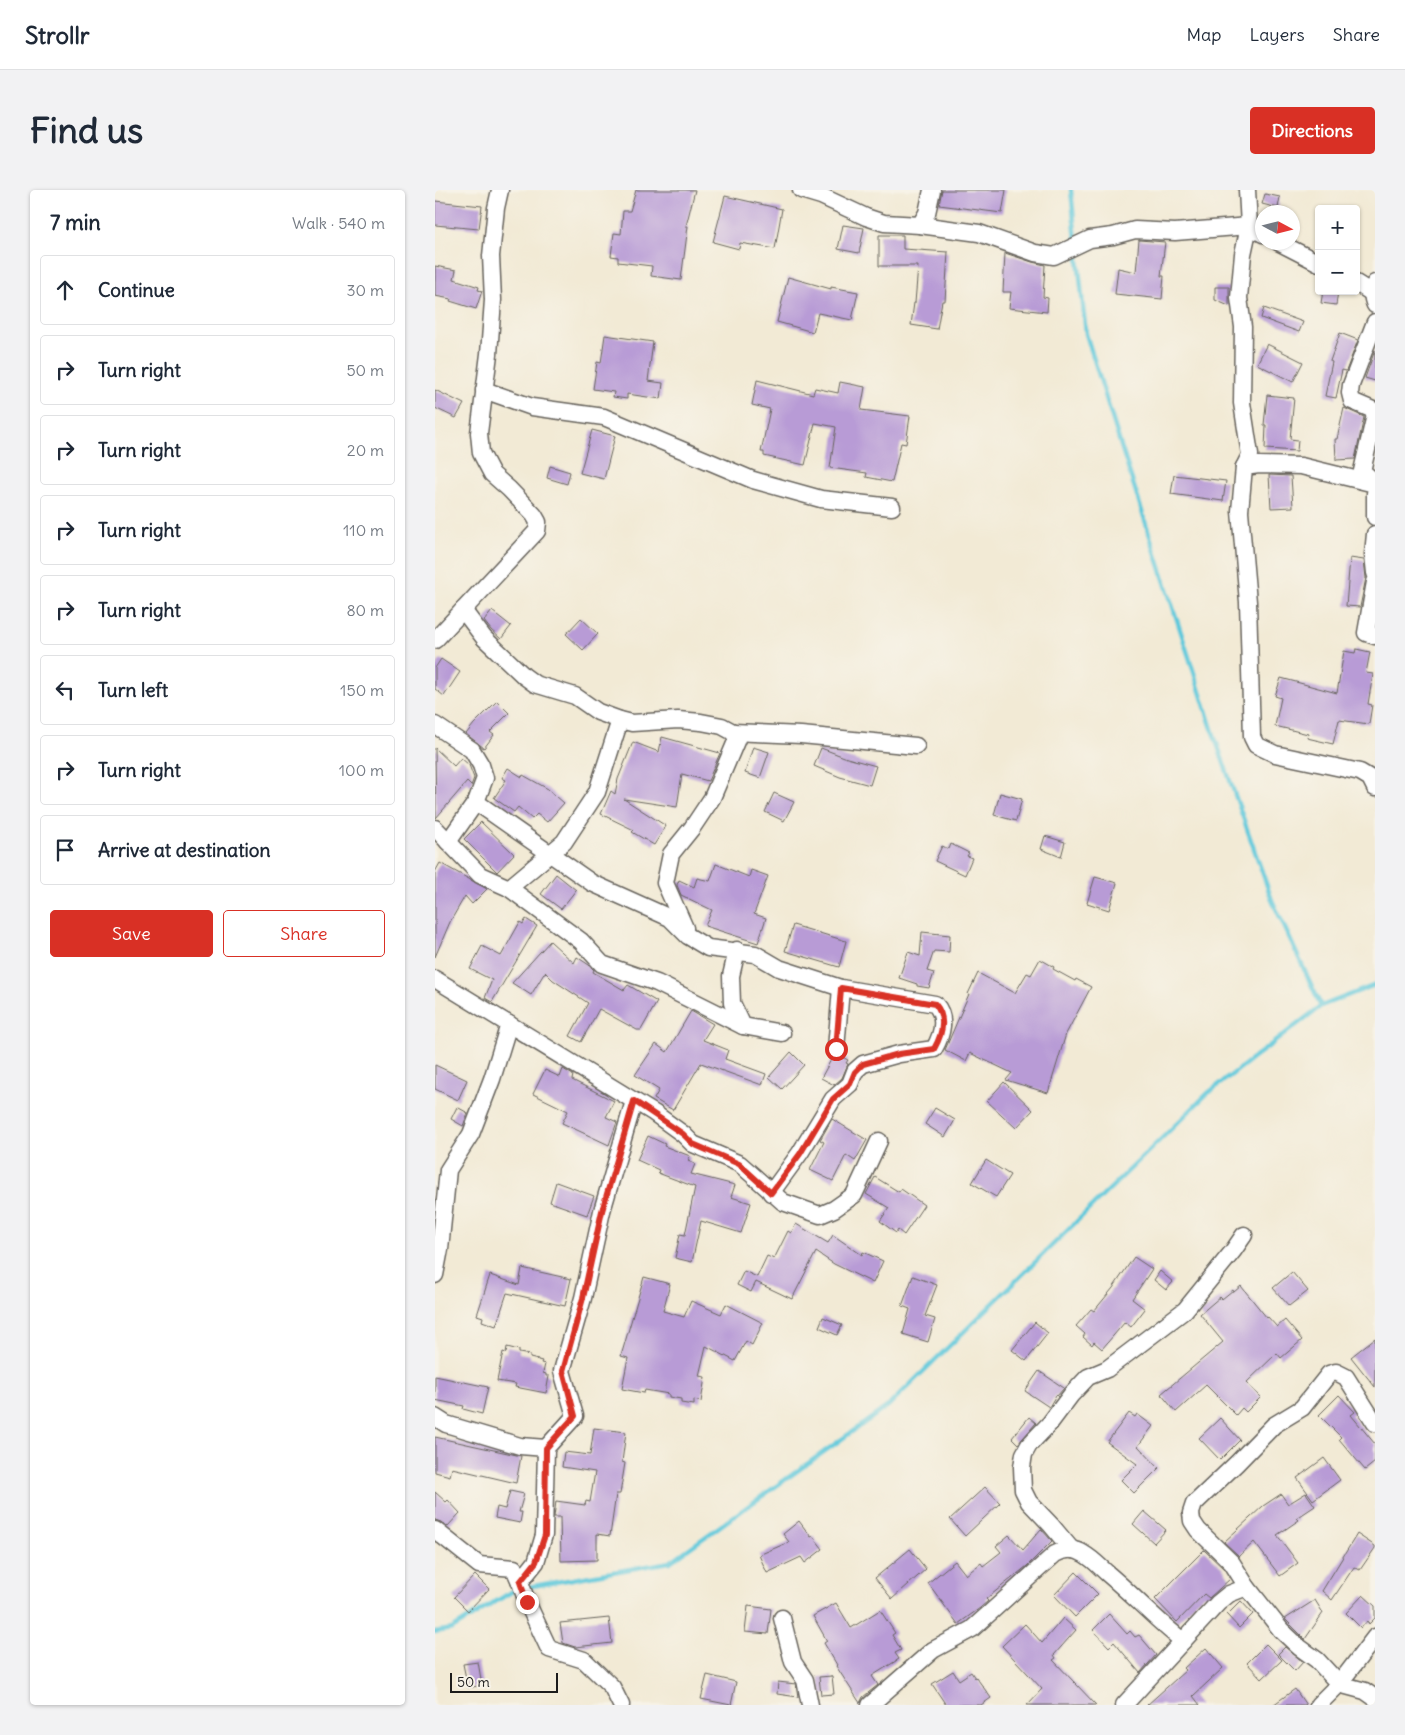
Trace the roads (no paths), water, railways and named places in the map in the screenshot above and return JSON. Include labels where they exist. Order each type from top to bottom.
[{"type":"street","points":[[435,640],[537,531],[538,522],[534,515],[492,474],[481,454],[479,433],[489,354],[493,300],[491,256],[496,208],[500,190]]},
{"type":"street","points":[[801,190],[821,196],[884,222],[979,233],[1035,253],[1054,256],[1090,239],[1135,230],[1175,232],[1255,230]]},
{"type":"street","points":[[920,225],[927,213],[932,190]]},
{"type":"street","points":[[1247,190],[1255,226]]},
{"type":"street","points":[[1255,232],[1243,254],[1239,298],[1243,327],[1242,403],[1250,455],[1244,467],[1240,511],[1248,602],[1252,737],[1256,745],[1275,754],[1360,772],[1370,778],[1375,788]]},
{"type":"street","points":[[1294,250],[1315,261]]},
{"type":"street","points":[[1360,285],[1374,294]]},
{"type":"street","points":[[1375,322],[1351,385],[1350,393],[1353,401],[1373,410],[1375,415],[1362,471],[1375,483]]},
{"type":"street","points":[[484,390],[532,407],[604,417],[753,480],[821,499],[892,507]]},
{"type":"street","points":[[1244,467],[1259,464],[1301,466],[1375,483]]},
{"type":"street","points":[[1375,493],[1375,517]]},
{"type":"street","points":[[1375,534],[1373,554],[1375,573]]},
{"type":"street","points":[[1375,582],[1366,633],[1375,636]]},
{"type":"street","points":[[463,610],[484,638],[535,684],[575,696],[598,712],[620,720],[631,723],[678,720],[701,722],[722,726],[733,732],[801,735],[916,746]]},
{"type":"street","points":[[509,888],[563,842],[597,792],[620,720]]},
{"type":"street","points":[[435,725],[471,750],[481,765],[485,778],[477,802],[448,842]]},
{"type":"street","points":[[689,936],[665,883],[671,854],[692,828],[712,798],[737,739],[733,732]]},
{"type":"street","points":[[477,802],[592,883],[670,918],[689,936],[708,948],[737,950],[755,954],[779,968],[841,988],[935,1004],[941,1010],[941,1036],[934,1049],[899,1054],[863,1064],[855,1072],[850,1084],[833,1099],[800,1154],[771,1193]]},
{"type":"street","points":[[435,828],[481,875],[509,888],[581,941],[602,964],[657,983],[743,1026],[781,1033]]},
{"type":"street","points":[[737,950],[731,976],[732,1003],[743,1026]]},
{"type":"street","points":[[435,979],[634,1101],[683,1134],[693,1144],[739,1164],[783,1202],[820,1215],[834,1209],[855,1195],[879,1142]]},
{"type":"street","points":[[836,1049],[841,988]]},
{"type":"street","points":[[435,1275],[440,1249],[448,1170],[471,1134],[492,1079],[509,1024]]},
{"type":"street","points":[[520,1582],[536,1562],[545,1535],[546,1448],[575,1416],[563,1371],[583,1298],[602,1211],[634,1101]]},
{"type":"street","points":[[1071,1550],[1051,1524],[1029,1502],[1023,1490],[1022,1467],[1024,1454],[1029,1445],[1050,1424],[1066,1400],[1088,1377],[1107,1369],[1185,1310],[1244,1235]]},
{"type":"street","points":[[1375,1423],[1346,1377],[1336,1372],[1329,1374],[1302,1408],[1274,1425],[1194,1504],[1191,1513],[1192,1520],[1198,1530],[1232,1563],[1281,1630],[1299,1647],[1317,1660],[1339,1684],[1365,1692],[1375,1698]]},
{"type":"street","points":[[435,1417],[446,1424],[520,1446],[546,1448]]},
{"type":"street","points":[[435,1530],[479,1565],[513,1568],[549,1649],[584,1660],[612,1687],[621,1705]]},
{"type":"street","points":[[870,1705],[933,1650],[973,1629],[1055,1554],[1064,1550],[1085,1554],[1119,1583],[1161,1624],[1183,1641]]},
{"type":"street","points":[[1124,1705],[1218,1603],[1229,1594],[1247,1586]]},
{"type":"street","points":[[782,1618],[793,1662],[805,1680],[810,1705]]},
{"type":"street","points":[[1319,1705],[1339,1684],[1375,1637]]},
{"type":"waterway","points":[[1071,190],[1076,241]]},
{"type":"waterway","points":[[1077,249],[1086,334],[1215,738],[1272,900],[1321,1006]]},
{"type":"waterway","points":[[435,1632],[452,1629],[516,1589],[670,1562],[888,1406],[1208,1093],[1321,1006],[1375,985]]}]
